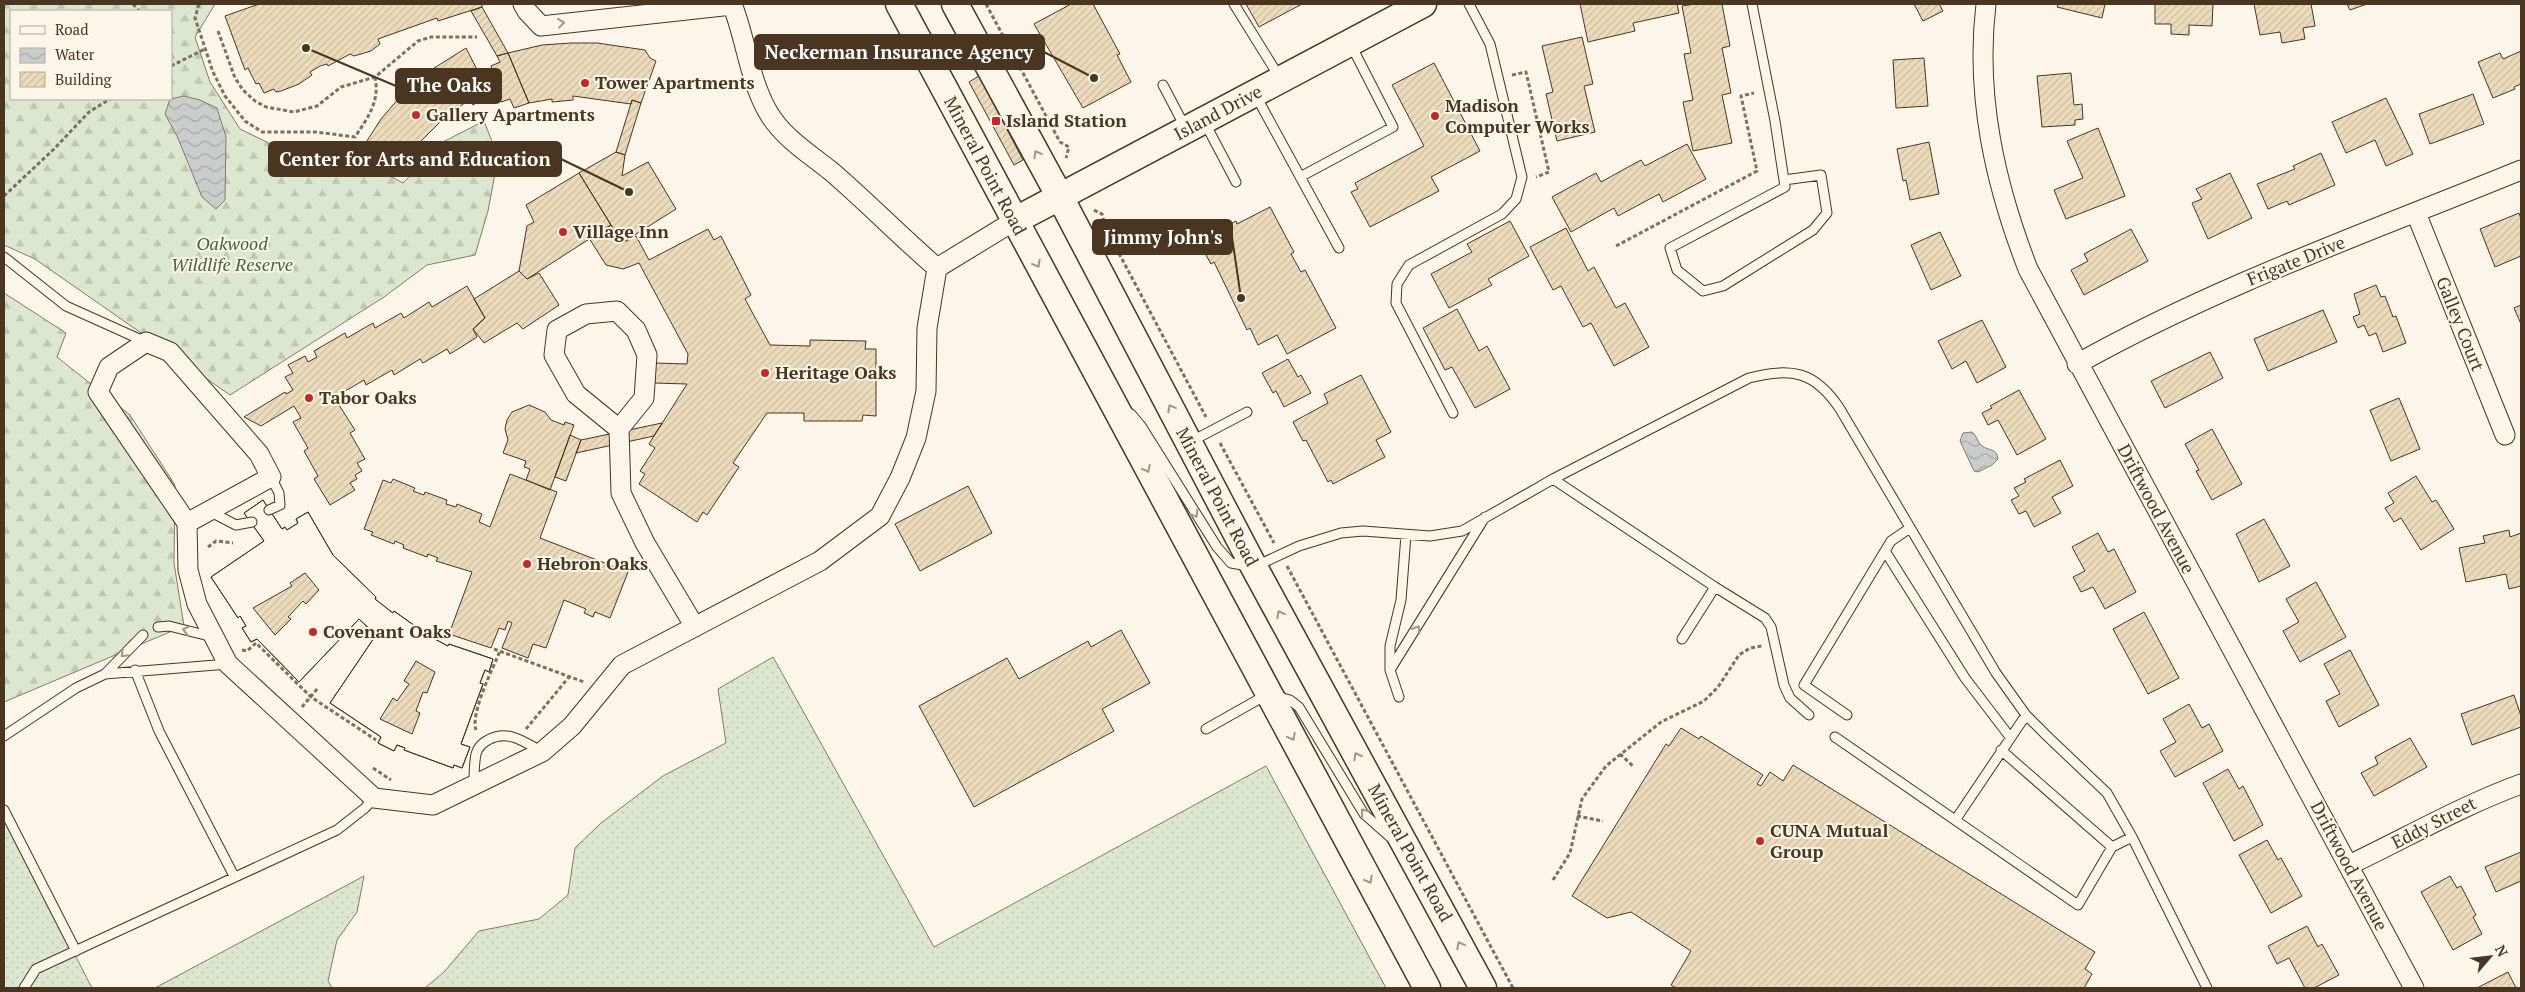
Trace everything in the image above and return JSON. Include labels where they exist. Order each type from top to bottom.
[{"type":"main road","name":"Mineral Point Road","points":[[899,4],[1014,222],[1427,988]]},
{"type":"main road","name":"Mineral Point Road","points":[[955,4],[1060,197],[1254,568],[1483,988]]},
{"type":"main road","name":"Island Drive","points":[[1014,222],[1423,4]]},
{"type":"street","points":[[523,4],[526,11],[541,26],[732,4],[740,24],[752,73],[769,113],[798,146],[832,172],[937,268]]},
{"type":"street","name":"Driftwood Avenue","points":[[1986,4],[1984,75],[1990,146],[2002,195],[2028,269],[2077,364],[2414,988]]},
{"type":"street","name":"Frigate Drive","points":[[2077,364],[2141,329],[2199,302],[2521,170]]},
{"type":"street","name":"Galley Court","points":[[2416,213],[2505,435]]},
{"type":"street","points":[[187,523],[271,477],[259,454],[170,352],[146,342],[109,367],[98,392],[187,523],[188,570],[197,604],[228,664],[374,798],[433,805],[474,787],[542,752],[572,726],[622,666],[820,561],[880,516],[900,478],[916,438],[926,391],[927,328],[937,268],[1014,222]]},
{"type":"street","points":[[619,429],[576,394],[554,355],[557,330],[586,314],[617,311],[636,330],[647,355],[644,398],[619,429],[621,493],[645,543],[695,627]]},
{"type":"street","name":"Eddy Street","points":[[2349,866],[2406,838],[2451,812],[2521,784]]},
{"type":"lane","points":[[1234,4],[1281,79]]},
{"type":"lane","points":[[1453,413],[1396,303],[1397,284],[1409,265],[1502,214],[1516,199],[1522,178],[1490,44],[1469,4]]},
{"type":"lane","points":[[1752,4],[1775,121],[1785,188],[1670,248],[1677,270],[1703,291],[1723,286],[1812,230],[1827,213],[1821,175],[1784,180]]},
{"type":"lane","points":[[1300,177],[1393,127],[1350,43]]},
{"type":"lane","points":[[1163,85],[1195,125],[1236,182]]},
{"type":"lane","points":[[1255,93],[1339,248]]},
{"type":"lane","points":[[4,256],[66,306],[146,342]]},
{"type":"lane","points":[[1097,374],[1141,426],[1217,547],[1231,563],[1254,568],[1299,546],[1341,533],[1363,531],[1406,536],[1430,536],[1462,531],[1553,479],[1749,378],[1770,372],[1788,371],[1806,376],[1830,394],[1996,673],[2026,715],[2107,793],[2132,837],[2207,988]]},
{"type":"lane","points":[[1189,443],[1247,412]]},
{"type":"lane","points":[[269,510],[280,505],[279,493],[271,477]]},
{"type":"lane","points":[[1553,479],[1764,618],[1771,627],[1784,685],[1790,698],[1809,715]]},
{"type":"lane","points":[[209,511],[236,525],[252,522]]},
{"type":"lane","points":[[1390,670],[1486,516]]},
{"type":"lane","points":[[1847,715],[1804,685],[1884,550],[1891,541],[1910,528]]},
{"type":"lane","points":[[1399,697],[1390,670],[1390,646],[1402,600],[1406,536]]},
{"type":"lane","points":[[1884,550],[1965,678],[2010,737]]},
{"type":"lane","points":[[1682,639],[1716,587]]},
{"type":"lane","points":[[158,627],[169,626],[214,637]]},
{"type":"lane","points":[[105,674],[143,635]]},
{"type":"lane","points":[[4,736],[76,688],[105,674],[135,670],[228,664]]},
{"type":"lane","points":[[135,670],[159,731],[234,876]]},
{"type":"lane","points":[[1206,729],[1268,694],[1290,700],[1299,707],[1364,814],[1412,858]]},
{"type":"lane","points":[[1956,819],[2026,715]]},
{"type":"lane","points":[[474,787],[476,754],[481,744],[491,738],[503,735],[520,738],[542,752]]},
{"type":"lane","points":[[1835,737],[2078,905],[2112,847],[2132,837]]},
{"type":"lane","points":[[2001,750],[2112,847]]},
{"type":"lane","points":[[24,988],[36,969],[337,830],[365,808],[374,798]]},
{"type":"lane","points":[[4,810],[76,951]]},
{"type":"path","points":[[199,4],[195,18],[213,72],[225,96],[245,121],[262,132],[316,132],[354,137],[375,102],[377,90],[375,77]]},
{"type":"path","points":[[986,4],[1060,142],[1069,148],[1065,156]]},
{"type":"path","points":[[218,31],[235,78],[243,90],[255,101],[266,107],[294,112],[318,106],[341,87],[375,77],[418,41],[431,37],[477,37]]},
{"type":"path","points":[[172,66],[205,49]]},
{"type":"path","points":[[1509,67],[1510,75],[1526,72],[1549,172],[1537,176],[1534,184]]},
{"type":"path","points":[[1616,246],[1757,171],[1741,96],[1754,93],[1753,84]]},
{"type":"path","points":[[4,196],[54,149],[89,112],[108,100]]},
{"type":"path","points":[[1102,214],[1106,229],[1268,532]]},
{"type":"path","points":[[204,551],[216,541],[233,543]]},
{"type":"path","points":[[1292,574],[1513,988]]},
{"type":"path","points":[[241,650],[247,651],[256,643],[311,697],[376,740]]},
{"type":"path","points":[[1553,880],[1570,853],[1577,816],[1588,787],[1620,754],[1661,722],[1704,701],[1718,687],[1739,655],[1750,648],[1762,646]]},
{"type":"path","points":[[494,649],[585,682]]},
{"type":"path","points":[[480,735],[474,723],[500,651]]},
{"type":"path","points":[[518,728],[526,729],[569,677]]},
{"type":"path","points":[[299,711],[318,688]]},
{"type":"path","points":[[1620,754],[1634,767]]},
{"type":"path","points":[[368,765],[398,784]]},
{"type":"path","points":[[1577,816],[1603,822]]},
{"type":"green space","name":"Oakwood Wildlife Reserve","points":[[4,4],[215,4],[195,37],[210,82],[240,129],[275,146],[336,147],[403,183],[443,142],[484,121],[498,157],[488,211],[475,255],[427,265],[384,297],[230,395],[35,259],[4,245]]},
{"type":"green space","points":[[4,293],[66,333],[57,357],[130,415],[175,485],[174,563],[184,626],[4,702]]},
{"type":"green space","points":[[773,657],[934,947],[1266,766],[1386,988],[425,988],[444,972],[479,931],[539,919],[568,895],[575,848],[601,823],[663,776],[726,743],[718,689]]},
{"type":"green space","points":[[4,818],[92,988],[4,988]]},
{"type":"green space","points":[[364,876],[357,912],[337,940],[328,981],[332,988],[155,988]]},
{"type":"water","points":[[184,96],[200,100],[217,108],[226,137],[225,200],[216,209],[202,197],[177,136],[165,114],[170,100]]},
{"type":"water","points":[[1972,432],[1982,446],[1996,453],[1998,459],[1992,465],[1978,472],[1974,471],[1960,441],[1963,433]]},
{"type":"building","points":[[259,4],[482,4],[482,7],[438,21],[437,18],[378,39],[380,44],[371,51],[354,56],[350,54],[328,66],[327,64],[320,66],[310,72],[312,75],[299,84],[281,91],[276,92],[274,89],[264,93],[259,83],[256,84],[248,68],[245,70],[225,16]]},
{"type":"building","points":[[1071,4],[1093,4],[1120,54],[1117,55],[1131,82],[1083,108],[1034,24]]},
{"type":"building","points":[[1246,4],[1302,4],[1259,27]]},
{"type":"building","points":[[1580,4],[1677,4],[1679,13],[1633,23],[1635,31],[1588,42]]},
{"type":"building","points":[[1722,4],[1730,46],[1722,48],[1731,93],[1722,95],[1732,143],[1693,151],[1683,102],[1693,100],[1684,54],[1691,53],[1682,6]]},
{"type":"building","points":[[1914,4],[1939,4],[1943,11],[1923,21]]},
{"type":"building","points":[[2055,4],[2105,4],[2102,18],[2057,7],[2058,5]]},
{"type":"building","points":[[2155,4],[2213,4],[2212,26],[2189,25],[2189,35],[2171,34],[2171,24],[2155,24]]},
{"type":"building","points":[[2254,4],[2311,4],[2315,26],[2303,28],[2305,39],[2282,43],[2280,32],[2260,35]]},
{"type":"building","points":[[2347,4],[2367,4],[2350,10]]},
{"type":"building","points":[[482,7],[508,53],[497,56],[471,11]]},
{"type":"building","points":[[1582,37],[1593,84],[1584,86],[1595,132],[1557,141],[1546,94],[1553,92],[1542,46]]},
{"type":"building","name":"Tower Apartments","points":[[597,43],[645,50],[650,58],[656,61],[641,103],[632,100],[631,104],[573,96],[573,100],[552,102],[552,99],[529,103],[508,53],[542,45]]},
{"type":"building","name":"Gallery Apartments","points":[[466,48],[490,95],[473,105],[470,99],[443,119],[422,140],[401,174],[373,158],[377,151],[365,144],[381,119],[420,77]]},
{"type":"building","points":[[2521,51],[2521,84],[2514,87],[2515,89],[2493,98],[2478,62],[2500,53],[2503,59]]},
{"type":"building","points":[[508,53],[529,103],[514,108],[510,99],[501,102],[497,91],[490,95],[483,81],[494,75],[491,66],[500,62],[497,56]]},
{"type":"building","points":[[1924,58],[1928,106],[1896,108],[1893,60]]},
{"type":"building","name":"Madison Computer Works","points":[[1434,63],[1480,151],[1431,177],[1439,191],[1370,227],[1351,192],[1358,189],[1355,183],[1424,146],[1392,85]]},
{"type":"building","points":[[2071,73],[2074,105],[2082,104],[2083,119],[2075,120],[2075,125],[2042,127],[2037,76]]},
{"type":"building","name":"Island Station","points":[[979,76],[1023,160],[1014,165],[969,82]]},
{"type":"building","points":[[2473,94],[2484,124],[2430,144],[2419,114]]},
{"type":"building","points":[[2386,98],[2413,154],[2386,166],[2375,140],[2346,153],[2332,122]]},
{"type":"building","points":[[632,100],[641,103],[625,155],[616,152]]},
{"type":"building","points":[[2098,128],[2125,196],[2066,219],[2054,190],[2083,178],[2067,141]]},
{"type":"building","points":[[1929,142],[1939,194],[1910,200],[1906,180],[1903,181],[1897,149]]},
{"type":"building","points":[[1687,144],[1706,179],[1663,202],[1659,194],[1618,216],[1614,208],[1571,232],[1552,197],[1596,173],[1601,182],[1641,160],[1645,166]]},
{"type":"building","points":[[616,152],[625,155],[622,176],[648,162],[676,209],[622,243],[579,173]]},
{"type":"building","points":[[2321,153],[2335,185],[2289,205],[2287,201],[2268,209],[2257,184],[2295,169],[2293,166]]},
{"type":"building","name":"Village Inn","points":[[579,173],[611,225],[527,279],[519,271],[527,226],[534,222],[526,205]]},
{"type":"building","points":[[2230,173],[2252,218],[2208,239],[2192,203],[2202,199],[2196,189]]},
{"type":"building","points":[[1270,207],[1294,252],[1291,254],[1301,272],[1305,270],[1336,328],[1287,354],[1277,335],[1258,345],[1250,328],[1247,330],[1214,262],[1211,264],[1200,244],[1217,235],[1215,232],[1236,221],[1237,224]]},
{"type":"building","points":[[2519,213],[2521,219],[2521,256],[2495,267],[2480,229]]},
{"type":"building","points":[[1510,221],[1529,256],[1488,279],[1492,285],[1449,308],[1431,274],[1472,252],[1467,244]]},
{"type":"building","name":"Heritage Oaks","points":[[611,225],[622,243],[636,236],[649,260],[708,229],[714,240],[721,236],[751,295],[745,299],[770,345],[810,346],[810,340],[866,341],[865,349],[876,349],[876,416],[863,415],[862,421],[804,421],[804,413],[767,413],[733,463],[739,467],[707,515],[703,512],[697,522],[639,484],[645,474],[640,471],[655,448],[649,444],[687,384],[654,383],[654,363],[687,364],[688,354],[639,263],[623,269],[606,265],[589,238]]},
{"type":"building","points":[[1566,228],[1588,271],[1594,267],[1616,308],[1625,303],[1649,347],[1614,366],[1591,323],[1583,327],[1561,286],[1553,290],[1530,247]]},
{"type":"building","points":[[2131,229],[2148,261],[2084,295],[2071,270],[2088,261],[2084,254]]},
{"type":"building","points":[[1940,232],[1961,276],[1931,290],[1911,245]]},
{"type":"building","points":[[519,271],[527,279],[539,273],[559,305],[523,329],[517,323],[484,343],[473,329],[485,318],[474,299]]},
{"type":"building","points":[[2376,285],[2381,297],[2385,296],[2393,317],[2396,316],[2406,343],[2383,352],[2376,333],[2369,336],[2364,325],[2358,328],[2353,317],[2360,314],[2354,294]]},
{"type":"building","name":"Tabor Oaks","points":[[467,286],[485,318],[473,329],[477,337],[450,354],[447,349],[423,363],[420,359],[394,375],[392,370],[366,385],[364,380],[340,394],[344,402],[339,405],[355,430],[350,433],[365,459],[357,463],[362,471],[355,475],[357,479],[350,483],[355,490],[330,505],[314,479],[318,476],[304,451],[308,448],[293,422],[301,418],[294,406],[261,426],[244,417],[285,392],[286,394],[293,390],[285,377],[293,373],[288,365],[305,356],[308,362],[317,357],[314,351],[345,333],[347,338],[373,323],[375,328],[401,313],[404,318],[429,302],[432,307]]},
{"type":"building","points":[[2521,305],[2521,324],[2514,308]]},
{"type":"building","points":[[1457,309],[1479,351],[1487,346],[1510,389],[1475,408],[1452,367],[1445,370],[1423,328]]},
{"type":"building","points":[[2323,310],[2337,342],[2268,371],[2254,339]]},
{"type":"building","points":[[1982,320],[2006,367],[1977,383],[1966,361],[1952,369],[1938,341]]},
{"type":"building","points":[[2210,352],[2223,378],[2165,408],[2151,381]]},
{"type":"building","points":[[1288,359],[1298,377],[1301,375],[1311,393],[1284,407],[1276,391],[1273,393],[1262,373]]},
{"type":"building","points":[[1361,375],[1391,432],[1376,440],[1385,457],[1333,484],[1331,480],[1328,482],[1306,440],[1303,441],[1293,422],[1328,403],[1324,394]]},
{"type":"building","points":[[2019,390],[2046,439],[2017,455],[1998,420],[1988,425],[1982,413],[1992,408],[1990,406]]},
{"type":"building","points":[[2399,398],[2420,449],[2391,461],[2370,410]]},
{"type":"building","points":[[529,405],[545,412],[551,420],[564,425],[565,422],[574,425],[550,490],[526,480],[530,469],[524,467],[526,461],[503,453],[508,440],[505,429],[507,420],[512,412]]},
{"type":"building","points":[[662,423],[654,436],[576,453],[581,440]]},
{"type":"building","points":[[2212,429],[2242,484],[2212,500],[2196,471],[2199,470],[2185,444]]},
{"type":"building","points":[[570,435],[581,440],[566,481],[555,477]]},
{"type":"building","points":[[2060,460],[2073,486],[2052,497],[2061,513],[2034,527],[2026,511],[2019,514],[2011,500],[2019,496],[2014,488],[2026,482],[2024,479]]},
{"type":"building","name":"Hebron Oaks","points":[[510,474],[557,492],[540,538],[628,572],[610,618],[595,612],[593,617],[584,613],[586,609],[564,600],[546,648],[533,644],[528,658],[502,648],[512,623],[508,621],[505,630],[499,628],[491,648],[449,634],[472,572],[436,561],[438,558],[428,554],[427,557],[403,548],[404,545],[395,541],[394,544],[371,535],[373,532],[364,529],[383,480],[391,483],[393,479],[415,488],[413,491],[424,495],[425,492],[447,500],[446,504],[456,507],[457,504],[482,514],[479,522],[490,527]]},
{"type":"building","points":[[2416,476],[2432,502],[2436,500],[2454,529],[2421,550],[2401,518],[2394,522],[2385,508],[2394,503],[2388,493]]},
{"type":"building","points":[[968,486],[992,533],[920,571],[895,524]]},
{"type":"building","name":"Covenant Oaks","points":[[263,500],[282,529],[285,527],[287,530],[298,523],[296,519],[308,512],[333,555],[376,597],[375,599],[393,613],[394,611],[429,636],[448,646],[449,644],[493,659],[489,672],[485,670],[480,683],[483,684],[461,744],[470,747],[462,768],[454,765],[453,768],[404,750],[405,748],[397,745],[394,751],[378,743],[381,737],[330,703],[376,635],[359,619],[299,682],[257,639],[251,642],[242,628],[246,626],[240,616],[238,618],[211,577],[264,541],[244,513]],"holes":[[[305,573],[319,590],[306,604],[303,601],[288,617],[291,619],[275,635],[253,608],[292,586],[290,583]],[[416,661],[435,672],[427,693],[423,692],[416,711],[420,713],[412,734],[380,719],[393,698],[397,701],[409,684],[404,681]]]},
{"type":"building","name":"Covenant Oaks","points":[[263,500],[282,529],[285,527],[287,530],[298,523],[296,519],[308,512],[333,555],[376,597],[375,599],[393,613],[394,611],[429,636],[448,646],[449,644],[493,659],[489,672],[485,670],[480,683],[483,684],[461,744],[470,747],[462,768],[454,765],[453,768],[404,750],[405,748],[397,745],[394,751],[378,743],[381,737],[330,703],[376,635],[359,619],[299,682],[257,639],[251,642],[242,628],[246,626],[240,616],[238,618],[211,577],[264,541],[244,513]]},
{"type":"building","points":[[2264,519],[2290,566],[2259,582],[2236,534]]},
{"type":"building","points":[[2509,530],[2510,537],[2521,533],[2521,586],[2509,589],[2506,574],[2466,582],[2459,548],[2485,543],[2483,536]]},
{"type":"building","points":[[2098,533],[2108,552],[2114,549],[2136,592],[2105,609],[2093,587],[2081,592],[2073,577],[2085,571],[2072,547]]},
{"type":"building","points":[[2316,582],[2346,637],[2300,662],[2283,631],[2299,622],[2286,599]]},
{"type":"building","points":[[2144,612],[2179,678],[2148,694],[2113,629]]},
{"type":"building","points":[[1121,630],[1150,683],[1102,709],[1114,731],[974,807],[919,706],[1007,658],[1019,679],[1088,641],[1091,647]]},
{"type":"building","points":[[2350,650],[2379,705],[2339,727],[2326,701],[2340,694],[2324,664]]},
{"type":"building","points":[[2514,695],[2521,716],[2521,727],[2472,745],[2461,714]]},
{"type":"building","points":[[2189,704],[2202,728],[2209,724],[2223,751],[2175,777],[2160,751],[2176,742],[2163,719]]},
{"type":"building","name":"CUNA Mutual Group","points":[[1681,728],[1699,739],[1701,736],[1763,775],[1757,784],[1761,786],[1770,772],[1783,781],[1793,765],[2095,952],[2085,969],[2092,974],[2084,988],[1676,988],[1671,985],[1691,951],[1631,912],[1607,918],[1572,896],[1666,744],[1669,746]]},
{"type":"building","points":[[2410,738],[2427,767],[2374,796],[2361,773],[2378,764],[2375,757]]},
{"type":"building","points":[[2228,769],[2239,789],[2243,786],[2263,825],[2234,841],[2203,783]]},
{"type":"building","points":[[2267,840],[2278,860],[2281,858],[2302,896],[2271,913],[2239,855]]},
{"type":"building","points":[[2521,852],[2521,881],[2496,892],[2485,867]]},
{"type":"building","points":[[2450,876],[2457,888],[2461,886],[2476,915],[2473,917],[2482,934],[2453,950],[2421,892]]},
{"type":"building","points":[[2307,926],[2318,947],[2322,944],[2339,975],[2314,988],[2305,988],[2289,958],[2277,964],[2268,946]]},
{"type":"building","points":[[2508,972],[2516,988],[2477,988]]},
{"type":"place","name":"The Oaks","points":[[306,48]]},
{"type":"place","name":"Neckerman Insurance Agency","points":[[1094,78]]},
{"type":"place","name":"Tower Apartments","points":[[585,83]]},
{"type":"place","name":"Gallery Apartments","points":[[416,115]]},
{"type":"place","name":"Madison Computer Works","points":[[1435,116]]},
{"type":"place","name":"Island Station","points":[[996,121]]},
{"type":"place","name":"Center for Arts and Education","points":[[629,192]]},
{"type":"place","name":"Village Inn","points":[[563,232]]},
{"type":"place","name":"Jimmy John's","points":[[1241,298]]},
{"type":"place","name":"Heritage Oaks","points":[[765,373]]},
{"type":"place","name":"Tabor Oaks","points":[[309,398]]},
{"type":"place","name":"Hebron Oaks","points":[[527,564]]},
{"type":"place","name":"Covenant Oaks","points":[[313,632]]},
{"type":"place","name":"CUNA Mutual Group","points":[[1760,841]]}]
